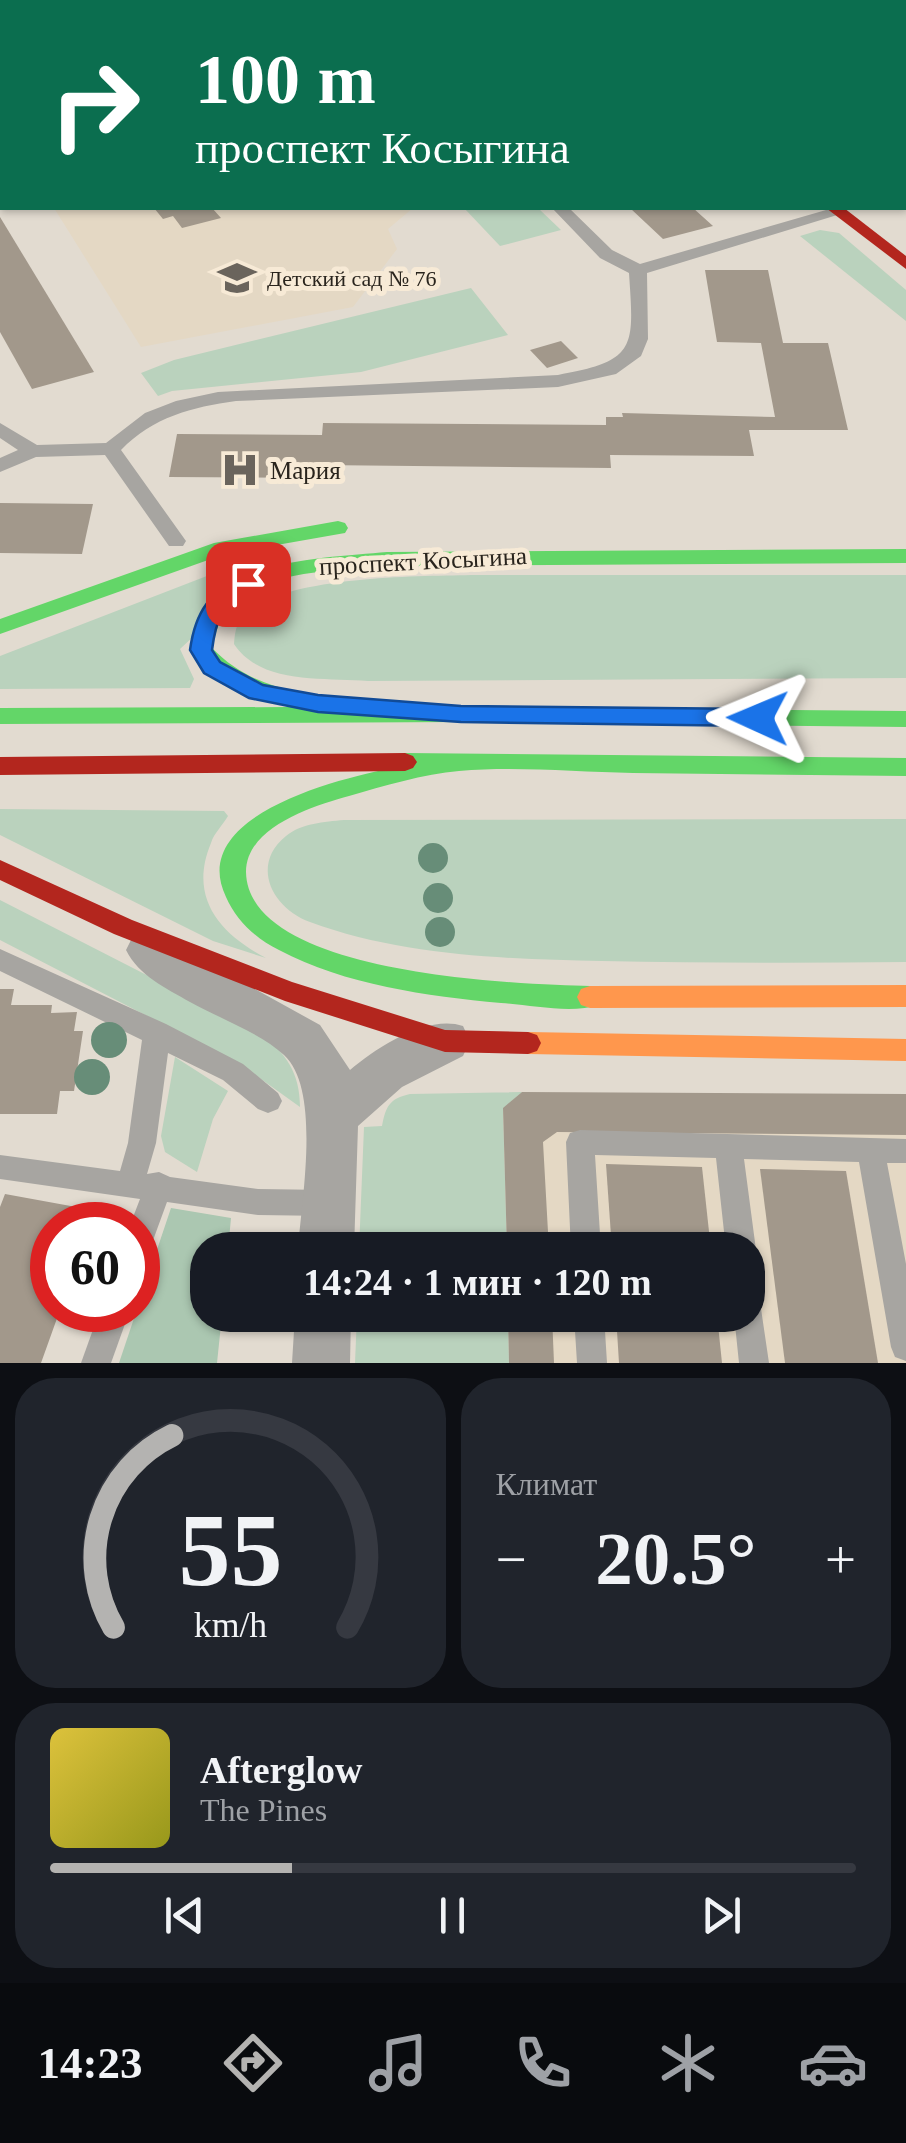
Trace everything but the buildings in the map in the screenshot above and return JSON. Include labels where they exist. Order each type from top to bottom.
[{"type":"main road","points":[[836,210],[906,264]]},
{"type":"main road","name":"проспект Косыгина","points":[[0,628],[221,548],[305,531],[358,527]]},
{"type":"main road","name":"проспект Косыгина","points":[[461,714],[318,704],[257,692],[212,668],[201,650],[204,624],[217,602],[248,584],[306,566],[472,556],[906,556]]},
{"type":"main road","name":"проспект Косыгина","points":[[0,716],[461,714],[906,719]]},
{"type":"main road","points":[[0,766],[462,762],[906,767]]},
{"type":"main road","points":[[462,762],[300,799],[267,816],[243,840],[231,871],[238,901],[258,926],[296,949],[362,972],[449,986],[570,996],[906,996]]},
{"type":"main road","points":[[0,869],[123,928],[285,990],[445,1041],[906,1050]]},
{"type":"street","points":[[123,928],[174,969],[302,1040],[326,1073],[332,1117],[327,1226]]},
{"type":"street","points":[[332,1117],[384,1072],[445,1041]]},
{"type":"street","points":[[321,1363],[322,1332]]},
{"type":"lane","points":[[562,210],[606,254],[638,270],[836,210]]},
{"type":"lane","points":[[111,450],[130,426],[197,400],[558,381],[602,374],[631,360],[642,340],[638,270]]},
{"type":"lane","points":[[0,429],[33,451]]},
{"type":"lane","points":[[0,466],[33,451],[111,450]]},
{"type":"lane","points":[[111,450],[176,541]]},
{"type":"lane","points":[[0,959],[233,1072],[268,1101]]},
{"type":"lane","points":[[142,1202],[142,1143],[157,1032]]},
{"type":"lane","points":[[585,1232],[580,1142],[906,1151]]},
{"type":"lane","points":[[729,1146],[739,1232]]},
{"type":"lane","points":[[871,1150],[906,1347]]},
{"type":"lane","points":[[0,1167],[258,1202],[327,1226]]},
{"type":"lane","points":[[96,1363],[107,1332]]},
{"type":"lane","points":[[590,1332],[592,1363]]},
{"type":"lane","points":[[751,1332],[754,1363]]},
{"type":"shaded area","name":"Детский сад № 76","points":[[55,210],[411,210],[388,229],[397,249],[353,307],[141,347]]},
{"type":"shaded area","points":[[906,1094],[906,1363],[509,1363],[508,1332],[765,1332],[765,1232],[506,1232],[503,1108]]},
{"type":"green space","points":[[466,210],[540,210],[561,230],[500,246]]},
{"type":"green space","points":[[820,230],[839,233],[906,290],[906,321],[800,236]]},
{"type":"green space","points":[[471,288],[508,335],[361,372],[172,391],[158,396],[141,373],[174,360]]},
{"type":"green space","points":[[279,557],[180,649],[194,679],[190,688],[0,689],[0,656],[212,574]]},
{"type":"green space","points":[[476,575],[906,575],[906,678],[368,681],[277,673],[260,667],[234,644],[237,625],[245,613],[295,590],[358,580]]},
{"type":"green space","points":[[0,809],[224,811],[228,816],[212,839],[205,863],[206,897],[222,926],[266,958],[213,941],[0,835]]},
{"type":"green space","points":[[906,819],[906,962],[566,960],[418,949],[310,922],[285,907],[270,885],[268,872],[275,847],[286,836],[299,828],[344,820]]},
{"type":"green space","points":[[0,900],[260,1033],[290,1065],[300,1107],[240,1064],[0,940]]},
{"type":"green space","points":[[175,1057],[228,1091],[213,1119],[197,1172],[165,1152],[161,1136]]},
{"type":"green space","points":[[522,1092],[503,1109],[506,1232],[360,1232],[364,1127],[382,1126],[390,1104],[410,1094]]},
{"type":"green space","points":[[171,1208],[231,1218],[230,1232],[190,1232],[190,1332],[220,1332],[217,1363],[119,1363],[129,1332],[160,1332],[160,1241]]},
{"type":"green space","points":[[356,1332],[508,1332],[509,1363],[355,1363]]},
{"type":"traffic: fast","points":[[0,627],[221,548],[338,528]]},
{"type":"traffic: fast","points":[[343,705],[265,692],[215,665],[201,650],[209,617],[228,593],[270,575],[320,565],[387,559],[906,556]]},
{"type":"traffic: fast","points":[[0,716],[461,714],[906,719]]},
{"type":"traffic: fast","points":[[405,762],[906,767]]},
{"type":"traffic: fast","points":[[445,766],[349,787],[276,815],[249,834],[234,858],[234,887],[244,906],[260,924],[289,944],[369,971],[442,986],[590,997]]},
{"type":"traffic: slow","points":[[590,997],[906,996]]},
{"type":"traffic: slow","points":[[528,1043],[906,1050]]},
{"type":"traffic: jam","points":[[837,210],[906,264]]},
{"type":"traffic: jam","points":[[0,766],[405,762]]},
{"type":"traffic: jam","points":[[0,869],[123,927],[285,990],[445,1041],[528,1043]]},
{"type":"place","name":"Детский сад № 76","points":[[237,278]]},
{"type":"place","name":"Мария","points":[[240,470]]},
{"type":"route","points":[[248,584],[217,602],[204,624],[201,650],[212,668],[257,692],[318,704],[461,714],[758,718]]}]
